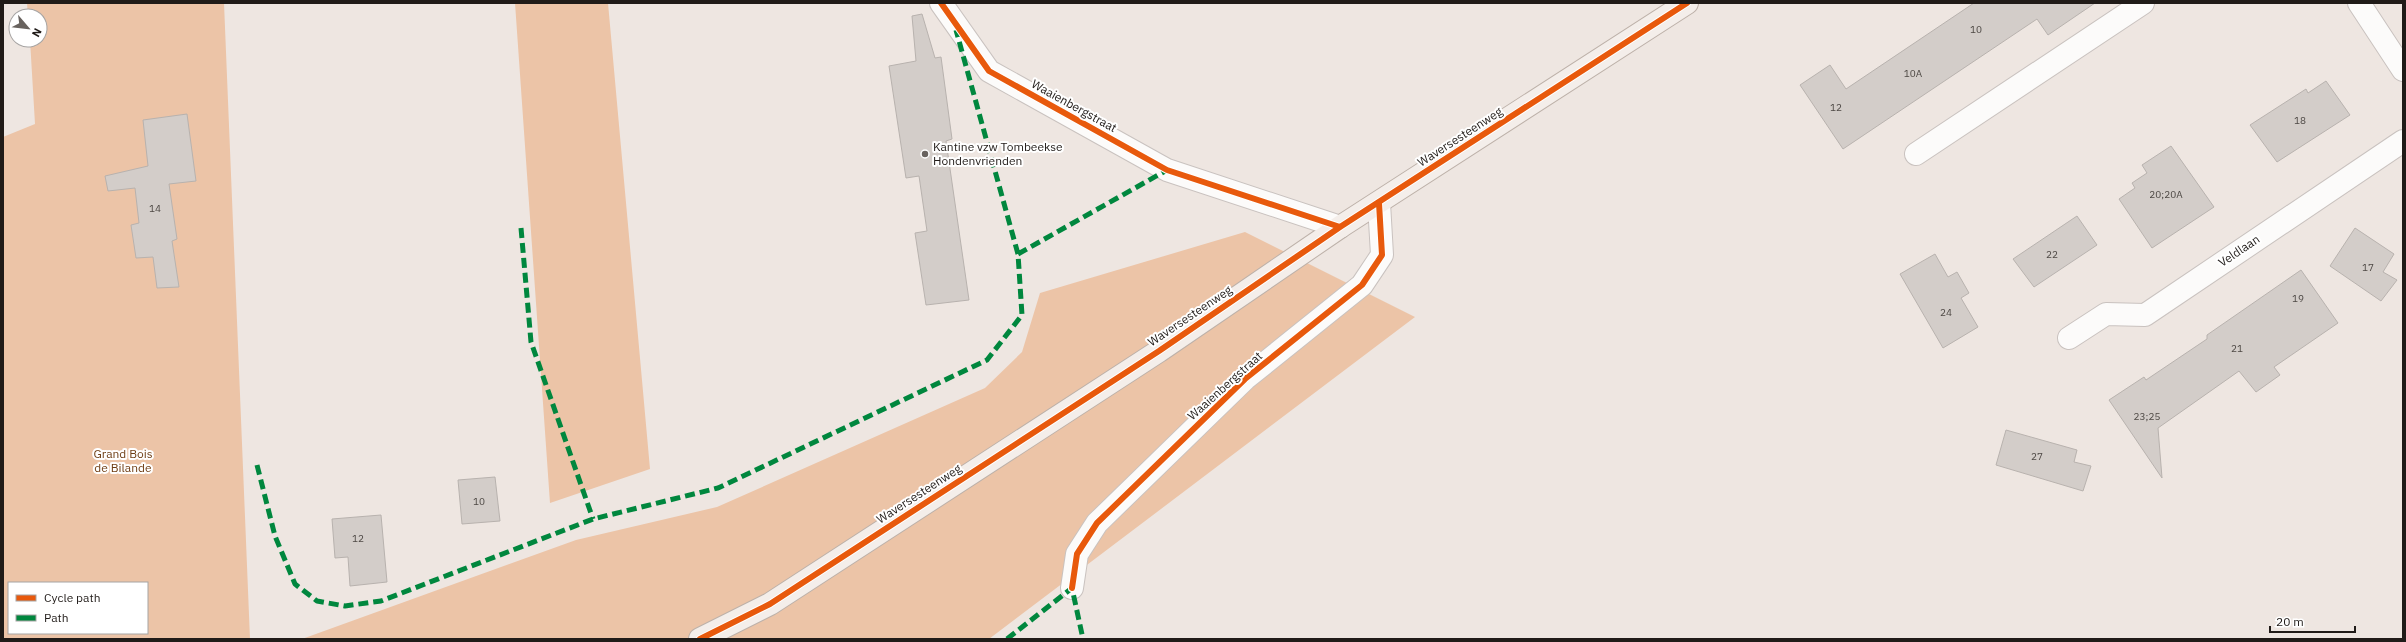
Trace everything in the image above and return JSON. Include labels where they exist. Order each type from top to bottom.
[{"type":"main road","name":"Waversesteenweg","points":[[700,639],[770,604],[1152,355],[1340,227],[1688,3]]},
{"type":"street","name":"Waaienbergstraat","points":[[940,3],[989,71],[1168,170],[1340,227]]},
{"type":"street","points":[[1916,154],[2142,3]]},
{"type":"street","points":[[2359,3],[2403,70]]},
{"type":"street","name":"Veldlaan","points":[[2069,338],[2106,314],[2145,315],[2403,141]]},
{"type":"street","name":"Waaienbergstraat","points":[[1072,588],[1077,554],[1097,523],[1245,379],[1362,285],[1382,255],[1379,203]]},
{"type":"green space","name":"Grand Bois de Bilande","points":[[27,3],[224,3],[250,639],[3,639],[3,137],[35,124],[30,48],[48,48],[48,8],[27,8]]},
{"type":"green space","points":[[515,3],[608,3],[650,469],[550,503]]},
{"type":"green space","points":[[1245,232],[1415,317],[989,639],[302,639],[576,540],[717,507],[985,388],[1022,352],[1040,293]]},
{"type":"building","points":[[1974,3],[2095,3],[2048,35],[2037,19],[1843,149],[1800,85],[1830,65],[1846,89]]},
{"type":"building","name":"Kantine vzw Tombeekse Hondenvrienden","points":[[922,14],[935,58],[941,57],[952,139],[946,141],[969,300],[926,305],[915,233],[927,231],[919,176],[906,178],[889,66],[916,61],[912,16]]},
{"type":"building","points":[[2326,81],[2350,115],[2277,162],[2250,125],[2306,89],[2308,93]]},
{"type":"building","points":[[187,114],[196,181],[169,184],[177,239],[172,241],[179,287],[157,288],[153,257],[136,258],[131,225],[139,223],[135,188],[108,191],[105,176],[148,166],[143,120]]},
{"type":"building","points":[[2171,146],[2214,207],[2152,248],[2119,199],[2135,188],[2132,183],[2147,173],[2142,165]]},
{"type":"building","points":[[2077,216],[2097,245],[2034,287],[2013,259]]},
{"type":"building","points":[[2355,228],[2394,254],[2383,272],[2397,280],[2381,301],[2330,266]]},
{"type":"building","points":[[1935,254],[1948,277],[1957,272],[1969,293],[1961,298],[1978,327],[1943,348],[1900,274]]},
{"type":"building","points":[[2301,270],[2338,323],[2274,367],[2280,375],[2256,392],[2239,371],[2158,428],[2162,478],[2109,400],[2144,377],[2146,380],[2207,339],[2207,335]]},
{"type":"building","points":[[2006,430],[2077,450],[2074,462],[2091,466],[2083,491],[1996,465]]},
{"type":"building","points":[[495,477],[500,521],[462,524],[458,480]]},
{"type":"building","points":[[381,515],[387,582],[350,586],[348,557],[335,558],[332,519]]},
{"type":"marked path","points":[[257,465],[275,536],[295,584],[317,601],[345,606],[381,601],[593,519],[718,488],[987,360],[1022,315],[1018,254],[956,30]]},
{"type":"marked path","points":[[1018,254],[1167,170]]},
{"type":"marked path","points":[[521,228],[531,342],[593,519]]},
{"type":"marked path","points":[[1007,639],[1072,588],[1083,639]]},
{"type":"cycle path","points":[[941,3],[989,71],[1167,170],[1340,227]]},
{"type":"cycle path","points":[[700,639],[770,604],[1159,351],[1340,227],[1687,3]]},
{"type":"cycle path","points":[[1072,588],[1077,554],[1097,523],[1245,379],[1362,285],[1382,255],[1379,203]]},
{"type":"place","name":"Kantine vzw Tombeekse Hondenvrienden","points":[[925,154]]}]
